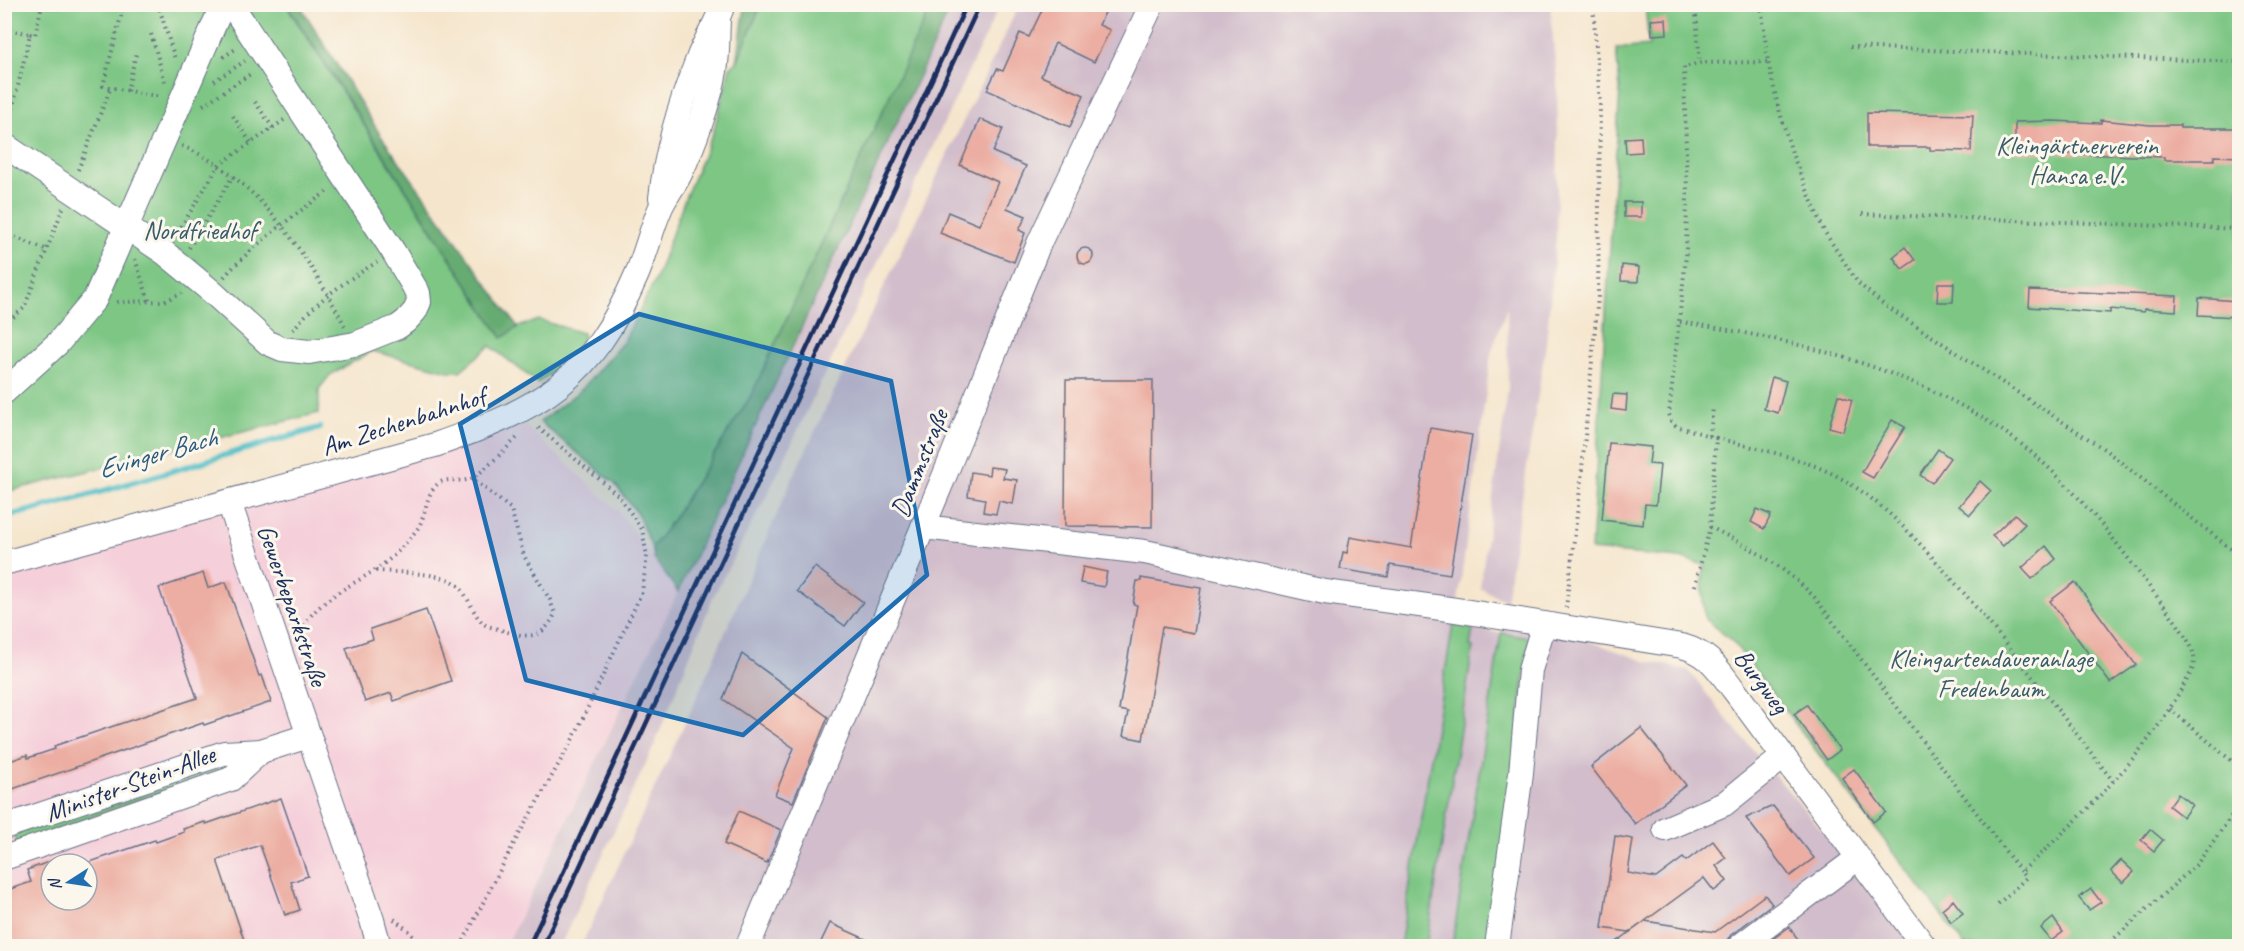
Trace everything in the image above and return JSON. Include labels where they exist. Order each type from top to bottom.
[{"type":"street","points":[[4,392],[58,343],[95,299],[165,138],[192,100],[224,4]]},
{"type":"street","points":[[4,145],[126,227],[177,251],[204,285],[268,343],[282,349],[309,352],[355,344],[398,327],[415,311],[419,302],[418,293],[393,251],[231,4]]},
{"type":"street","name":"Dammstraße","points":[[748,946],[1040,241],[1152,4]]},
{"type":"street","name":"Am Zechenbahnhof","points":[[229,501],[435,445],[526,417],[542,399],[569,380],[595,351],[616,321],[638,272],[660,207],[664,167],[679,110],[699,56],[720,13]]},
{"type":"street","name":"Gewerbeparkstraße","points":[[4,563],[229,501],[379,946]]},
{"type":"street","name":"Burgweg","points":[[923,527],[1145,552],[1325,592],[1456,610],[1682,646],[1699,651],[1719,671],[1924,946]]},
{"type":"street","points":[[1497,946],[1518,805],[1530,670],[1554,626]]},
{"type":"street","name":"Minister-Stein-Allee","points":[[4,827],[224,753],[261,751],[308,736]]},
{"type":"street","name":"Minister-Stein-Allee","points":[[6,850],[231,779],[261,751]]},
{"type":"street","points":[[1665,829],[1724,804],[1783,757]]},
{"type":"street","points":[[1740,946],[1858,858]]},
{"type":"path","points":[[4,28],[35,35],[42,4]]},
{"type":"path","points":[[124,4],[103,86],[163,98],[166,79],[151,34]]},
{"type":"path","points":[[158,4],[192,100],[253,73]]},
{"type":"path","points":[[1554,626],[1581,480],[1598,296],[1600,105],[1593,4]]},
{"type":"path","points":[[1695,4],[1700,63]]},
{"type":"path","points":[[1761,4],[1768,62],[1793,156],[1824,231],[1858,283],[1884,305],[2104,449],[2240,556]]},
{"type":"path","points":[[4,132],[9,125],[30,34]]},
{"type":"path","points":[[1850,47],[2240,62]]},
{"type":"path","points":[[127,91],[136,54]]},
{"type":"path","points":[[1768,62],[1700,63],[1684,68],[1688,194],[1686,256],[1669,414],[1671,421],[1676,426],[1786,456],[1831,474],[1879,503],[1914,537],[1983,615],[2113,781]]},
{"type":"path","points":[[255,102],[273,128]]},
{"type":"path","points":[[177,251],[219,165],[300,110]]},
{"type":"path","points":[[233,116],[251,143]]},
{"type":"path","points":[[165,138],[219,165],[250,191],[280,225],[327,293],[355,344]]},
{"type":"path","points":[[177,251],[233,176]]},
{"type":"path","points":[[95,299],[113,302],[164,301],[204,285],[280,225],[345,180]]},
{"type":"path","points":[[1862,214],[2240,229]]},
{"type":"path","points":[[126,227],[149,301]]},
{"type":"path","points":[[4,233],[47,250]]},
{"type":"path","points":[[282,349],[293,329],[327,293],[393,251]]},
{"type":"path","points":[[1680,322],[1728,329],[1838,355],[1939,394],[1993,425],[2059,477],[2134,567],[2188,641],[2194,659],[2193,669],[2170,709],[2113,781],[2075,822],[2021,872]]},
{"type":"path","points":[[1710,436],[1713,408]]},
{"type":"path","points":[[278,648],[292,644],[307,617],[323,602],[343,587],[376,571],[402,548],[418,528],[431,492],[440,482],[472,478],[526,417],[618,495],[642,529],[647,556],[642,592],[585,715],[513,845],[461,946]]},
{"type":"path","points":[[1695,586],[1710,527],[1716,438]]},
{"type":"path","points":[[376,571],[450,580],[459,587],[484,624],[520,637],[537,635],[550,625],[555,614],[550,600],[524,556],[511,509],[472,478]]},
{"type":"path","points":[[1710,527],[1789,573],[1815,598],[2026,878],[1998,904]]},
{"type":"path","points":[[2170,709],[2240,768]]},
{"type":"path","points":[[2106,946],[2197,864],[2240,804]]},
{"type":"path","points":[[389,914],[410,932],[420,946]]},
{"type":"highlighted area","points":[[639,314],[891,381],[927,575],[743,735],[526,680],[460,424]]},
{"type":"shaded area","points":[[952,5],[1000,5],[768,493],[713,597],[654,746],[560,946],[506,946],[678,592]]},
{"type":"shaded area","points":[[1019,5],[1550,5],[1557,82],[1556,237],[1546,343],[1506,601],[1480,588],[1508,390],[1507,307],[1491,353],[1460,588],[1400,946],[581,946],[692,708],[794,475]]},
{"type":"shaded area","points":[[526,426],[619,512],[678,592],[506,946],[5,946],[4,573],[510,427]]},
{"type":"shaded area","points":[[1504,618],[1561,631],[1645,661],[1688,670],[1724,716],[1912,935],[1897,946],[1492,946],[1529,639],[1502,633],[1452,946],[1426,946],[1473,647],[1470,646],[1473,629],[1501,633]]},
{"type":"green space","points":[[932,4],[952,5],[678,592],[654,559],[652,548],[751,396]]},
{"type":"green space","name":"Nordfriedhof","points":[[4,5],[286,5],[502,338],[518,327],[539,320],[583,333],[584,337],[580,344],[558,368],[538,383],[490,346],[460,371],[448,371],[372,351],[330,375],[319,389],[319,413],[5,492]]},
{"type":"green space","points":[[287,5],[300,5],[381,136],[518,327],[502,338]]},
{"type":"green space","points":[[745,5],[761,5],[737,62]]},
{"type":"green space","points":[[761,5],[932,5],[751,396],[652,548],[637,513],[614,483],[540,422],[582,389],[624,341],[656,278],[685,198],[713,133],[730,67],[737,62]]},
{"type":"green space","points":[[1611,5],[1645,5],[1611,8]]},
{"type":"green space","points":[[1645,5],[2239,5],[2239,946],[1965,946],[1734,643],[1705,618],[1702,592],[1704,565],[1680,558],[1591,550],[1620,89],[1616,49],[1649,46]]},
{"type":"green space","points":[[1453,625],[1473,629],[1470,646],[1473,647],[1426,946],[1400,946]]},
{"type":"green space","points":[[1501,633],[1529,638],[1492,946],[1452,946]]},
{"type":"green space","points":[[222,757],[232,766],[17,844],[14,834]]},
{"type":"building","points":[[1045,4],[1109,4],[1099,25],[1110,30],[1094,62],[1055,43],[1041,76],[1084,95],[1070,127],[987,90],[997,69],[1003,71],[1020,33],[1029,37]]},
{"type":"building","points":[[1666,19],[1667,34],[1652,35],[1651,20]]},
{"type":"building","points":[[1867,113],[1973,115],[1971,151],[1930,150],[1930,147],[1867,147]]},
{"type":"building","points":[[980,119],[1003,129],[993,152],[1026,166],[1007,208],[1026,216],[1019,230],[1025,233],[1014,262],[940,233],[948,212],[979,225],[998,182],[960,165]]},
{"type":"building","points":[[2101,120],[2150,125],[2180,125],[2180,128],[2240,128],[2240,157],[2214,156],[2214,160],[2164,160],[2164,157],[2015,152],[2015,122],[2101,123]]},
{"type":"building","points":[[1641,137],[1642,152],[1626,153],[1625,138]]},
{"type":"building","points":[[1624,202],[1641,202],[1641,217],[1624,217]]},
{"type":"building","points":[[1905,247],[1915,260],[1902,269],[1893,257]]},
{"type":"building","points":[[1085,248],[1091,250],[1093,256],[1091,262],[1085,264],[1079,262],[1077,256],[1079,250]]},
{"type":"building","points":[[1622,265],[1639,267],[1638,282],[1621,281]]},
{"type":"building","points":[[1938,283],[1954,283],[1953,302],[1937,302]]},
{"type":"building","points":[[2030,290],[2177,296],[2176,311],[2144,309],[2144,312],[2110,309],[2110,313],[2029,307]]},
{"type":"building","points":[[2199,298],[2237,301],[2236,317],[2198,315]]},
{"type":"building","points":[[1772,377],[1786,381],[1778,413],[1764,409]]},
{"type":"building","points":[[1066,380],[1153,380],[1152,527],[1065,526]]},
{"type":"building","points":[[1613,394],[1627,395],[1626,411],[1611,409]]},
{"type":"building","points":[[1838,395],[1852,400],[1843,431],[1829,427]]},
{"type":"building","points":[[1892,420],[1905,427],[1873,478],[1862,472]]},
{"type":"building","points":[[1430,428],[1472,435],[1450,574],[1390,565],[1388,577],[1340,569],[1343,552],[1347,553],[1350,537],[1411,548]]},
{"type":"building","points":[[1609,443],[1651,447],[1649,464],[1660,465],[1656,505],[1645,504],[1643,525],[1602,520]]},
{"type":"building","points":[[1938,449],[1950,458],[1932,483],[1920,475]]},
{"type":"building","points":[[990,467],[1005,469],[1003,478],[1017,480],[1013,504],[999,501],[996,514],[983,512],[985,499],[968,496],[971,472],[989,475]]},
{"type":"building","points":[[1980,481],[1991,491],[1970,515],[1959,506]]},
{"type":"building","points":[[1757,509],[1771,515],[1764,529],[1751,522]]},
{"type":"building","points":[[2015,514],[2025,524],[2003,546],[1992,536]]},
{"type":"building","points":[[2046,546],[2056,559],[2032,579],[2022,568]]},
{"type":"building","points":[[815,567],[863,602],[845,626],[797,591]]},
{"type":"building","points":[[1083,567],[1107,572],[1104,587],[1080,583]]},
{"type":"building","points":[[203,573],[208,588],[226,582],[259,676],[262,675],[271,702],[204,725],[203,723],[4,792],[4,763],[55,749],[54,746],[197,698],[159,588]]},
{"type":"building","points":[[1141,578],[1201,588],[1194,633],[1162,627],[1143,740],[1123,736],[1128,712],[1119,710],[1137,605],[1133,604],[1137,581],[1141,581]]},
{"type":"building","points":[[2075,582],[2136,665],[2110,683],[2050,601]]},
{"type":"building","points":[[426,610],[451,681],[394,701],[391,693],[365,702],[346,648],[373,639],[370,629]]},
{"type":"building","points":[[742,654],[828,717],[793,802],[775,795],[794,748],[723,699]]},
{"type":"building","points":[[1807,705],[1840,750],[1827,760],[1794,714]]},
{"type":"building","points":[[1641,728],[1686,785],[1635,824],[1591,767]]},
{"type":"building","points":[[1854,769],[1886,812],[1873,822],[1842,778]]},
{"type":"building","points":[[2178,794],[2192,805],[2183,817],[2169,806]]},
{"type":"building","points":[[281,798],[308,876],[291,882],[300,910],[285,915],[260,845],[218,860],[246,946],[4,946],[4,891],[31,882],[27,870],[39,866],[39,912],[99,912],[99,859],[155,840],[156,842],[184,832],[183,829],[205,822],[206,824]]},
{"type":"building","points":[[1773,806],[1814,858],[1790,876],[1746,818]]},
{"type":"building","points":[[739,811],[781,830],[767,863],[724,844]]},
{"type":"building","points":[[2150,829],[2163,840],[2154,851],[2141,840]]},
{"type":"building","points":[[1615,836],[1633,839],[1628,873],[1656,878],[1683,858],[1686,861],[1713,841],[1726,858],[1716,866],[1727,881],[1714,891],[1704,878],[1645,921],[1715,932],[1765,895],[1772,904],[1731,935],[1726,946],[1611,946],[1644,922],[1629,932],[1602,928]]},
{"type":"building","points":[[2121,860],[2134,872],[2123,883],[2111,871]]},
{"type":"building","points":[[2091,889],[2101,902],[2089,910],[2079,898]]},
{"type":"building","points":[[1953,900],[1963,913],[1951,922],[1942,909]]},
{"type":"building","points":[[2053,918],[2063,932],[2051,941],[2041,928]]},
{"type":"building","points":[[830,923],[881,946],[819,946]]},
{"type":"building","points":[[1789,927],[1803,946],[1763,946]]},
{"type":"waterway","name":"Evinger Bach","points":[[4,517],[320,428]]},
{"type":"railway","points":[[529,946],[967,4]]},
{"type":"railway","points":[[543,946],[980,4]]},
{"type":"park label","name":"Kleingärtnerverein Hansa e.V.","points":[[2077,160]]},
{"type":"park label","name":"Kleingartendaueranlage Fredenbaum","points":[[1991,673]]}]
